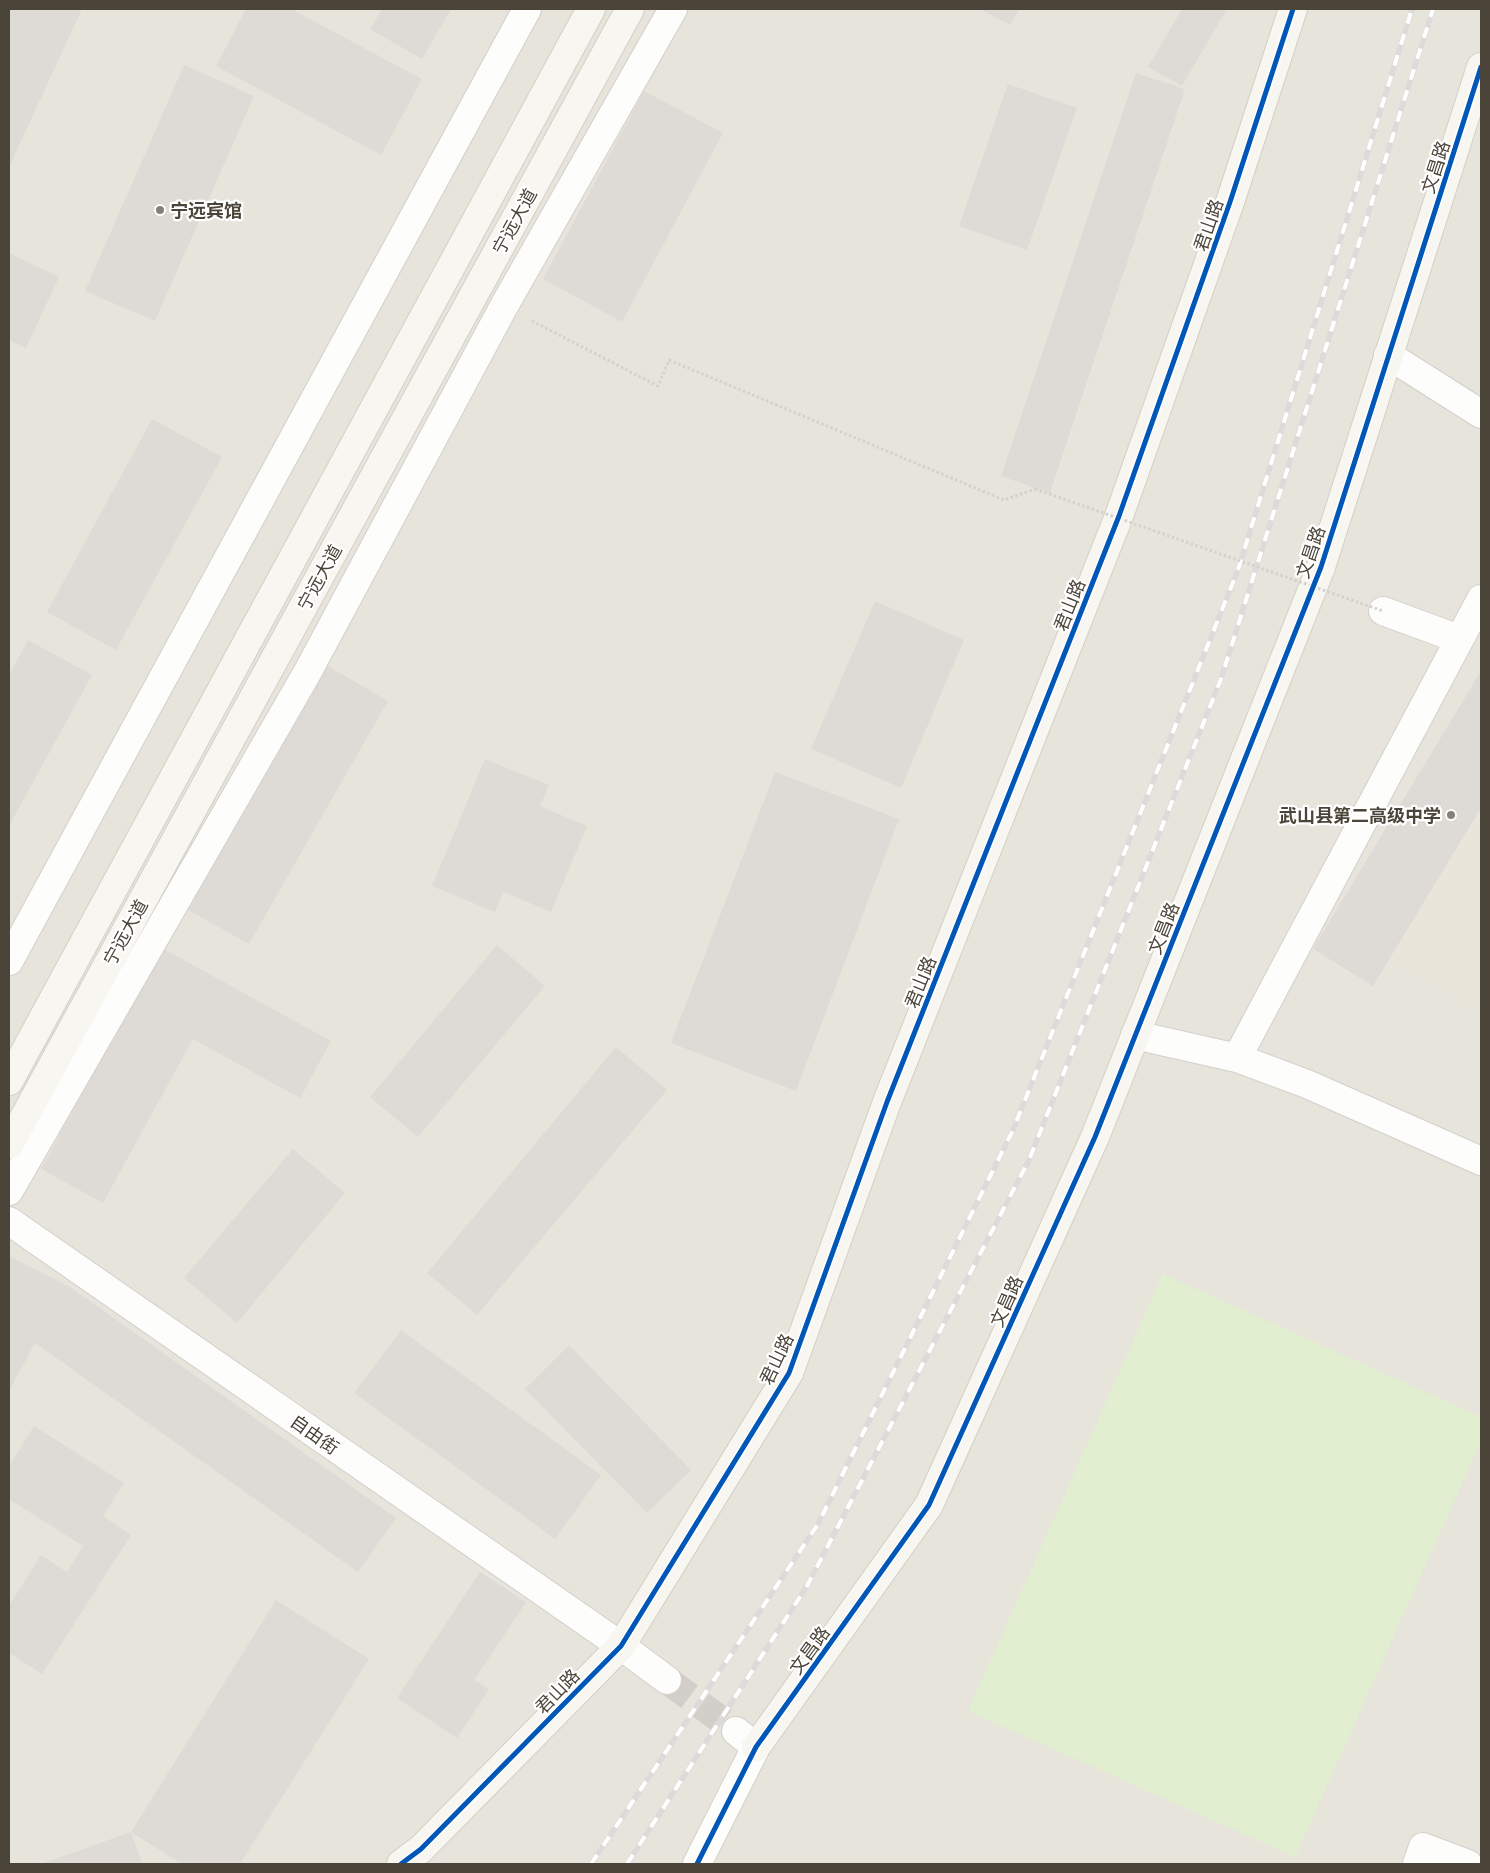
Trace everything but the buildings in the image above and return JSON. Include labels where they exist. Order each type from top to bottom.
[{"type":"street","points":[[9,961],[527,9]]},
{"type":"street","name":"宁远大道","points":[[9,1082],[591,9]]},
{"type":"street","name":"宁远大道","points":[[9,1145],[630,9]]},
{"type":"street","points":[[9,1191],[307,673],[504,306],[673,9]]},
{"type":"street","name":"君山路","points":[[401,1864],[421,1849],[620,1646],[789,1373],[887,1102],[1119,516],[1230,202],[1293,9]]},
{"type":"street","name":"文昌路","points":[[697,1864],[746,1739],[929,1505],[1095,1137],[1320,567],[1481,66]]},
{"type":"street","points":[[1388,355],[1481,414]]},
{"type":"street","points":[[1236,1058],[1481,599]]},
{"type":"street","points":[[1383,611],[1459,639]]},
{"type":"street","points":[[1135,1035],[1236,1058],[1307,1084],[1481,1160]]},
{"type":"street","name":"自由街","points":[[9,1222],[668,1680]]},
{"type":"street","points":[[1416,1864],[1424,1847],[1468,1864]]},
{"type":"path","points":[[504,306],[658,386],[669,360],[1004,500],[1034,489],[1383,611]]},
{"type":"shaded area","points":[[9,9],[1481,9],[1481,1864],[9,1864]]},
{"type":"shaded area","name":"武山县第二高级中学","points":[[1481,688],[1481,1006],[1477,1010],[1360,942]]},
{"type":"green space","points":[[1163,1274],[1481,1417],[1481,1441],[1295,1857],[968,1711]]},
{"type":"tunnel","points":[[667,1680],[736,1731]]},
{"type":"railway","points":[[591,1864],[818,1524],[1013,1130],[1238,570],[1412,9]]},
{"type":"railway","points":[[627,1864],[807,1586],[1029,1160],[1221,679],[1433,9]]},
{"type":"cycle path","points":[[401,1864],[421,1849],[621,1646],[789,1373],[887,1102],[1119,516],[1230,202],[1293,9]]},
{"type":"cycle path","points":[[697,1864],[756,1747],[929,1505],[1095,1137],[1321,567],[1481,67]]},
{"type":"place","name":"宁远宾馆","points":[[160,210]]},
{"type":"place","name":"武山县第二高级中学","points":[[1451,815]]}]
